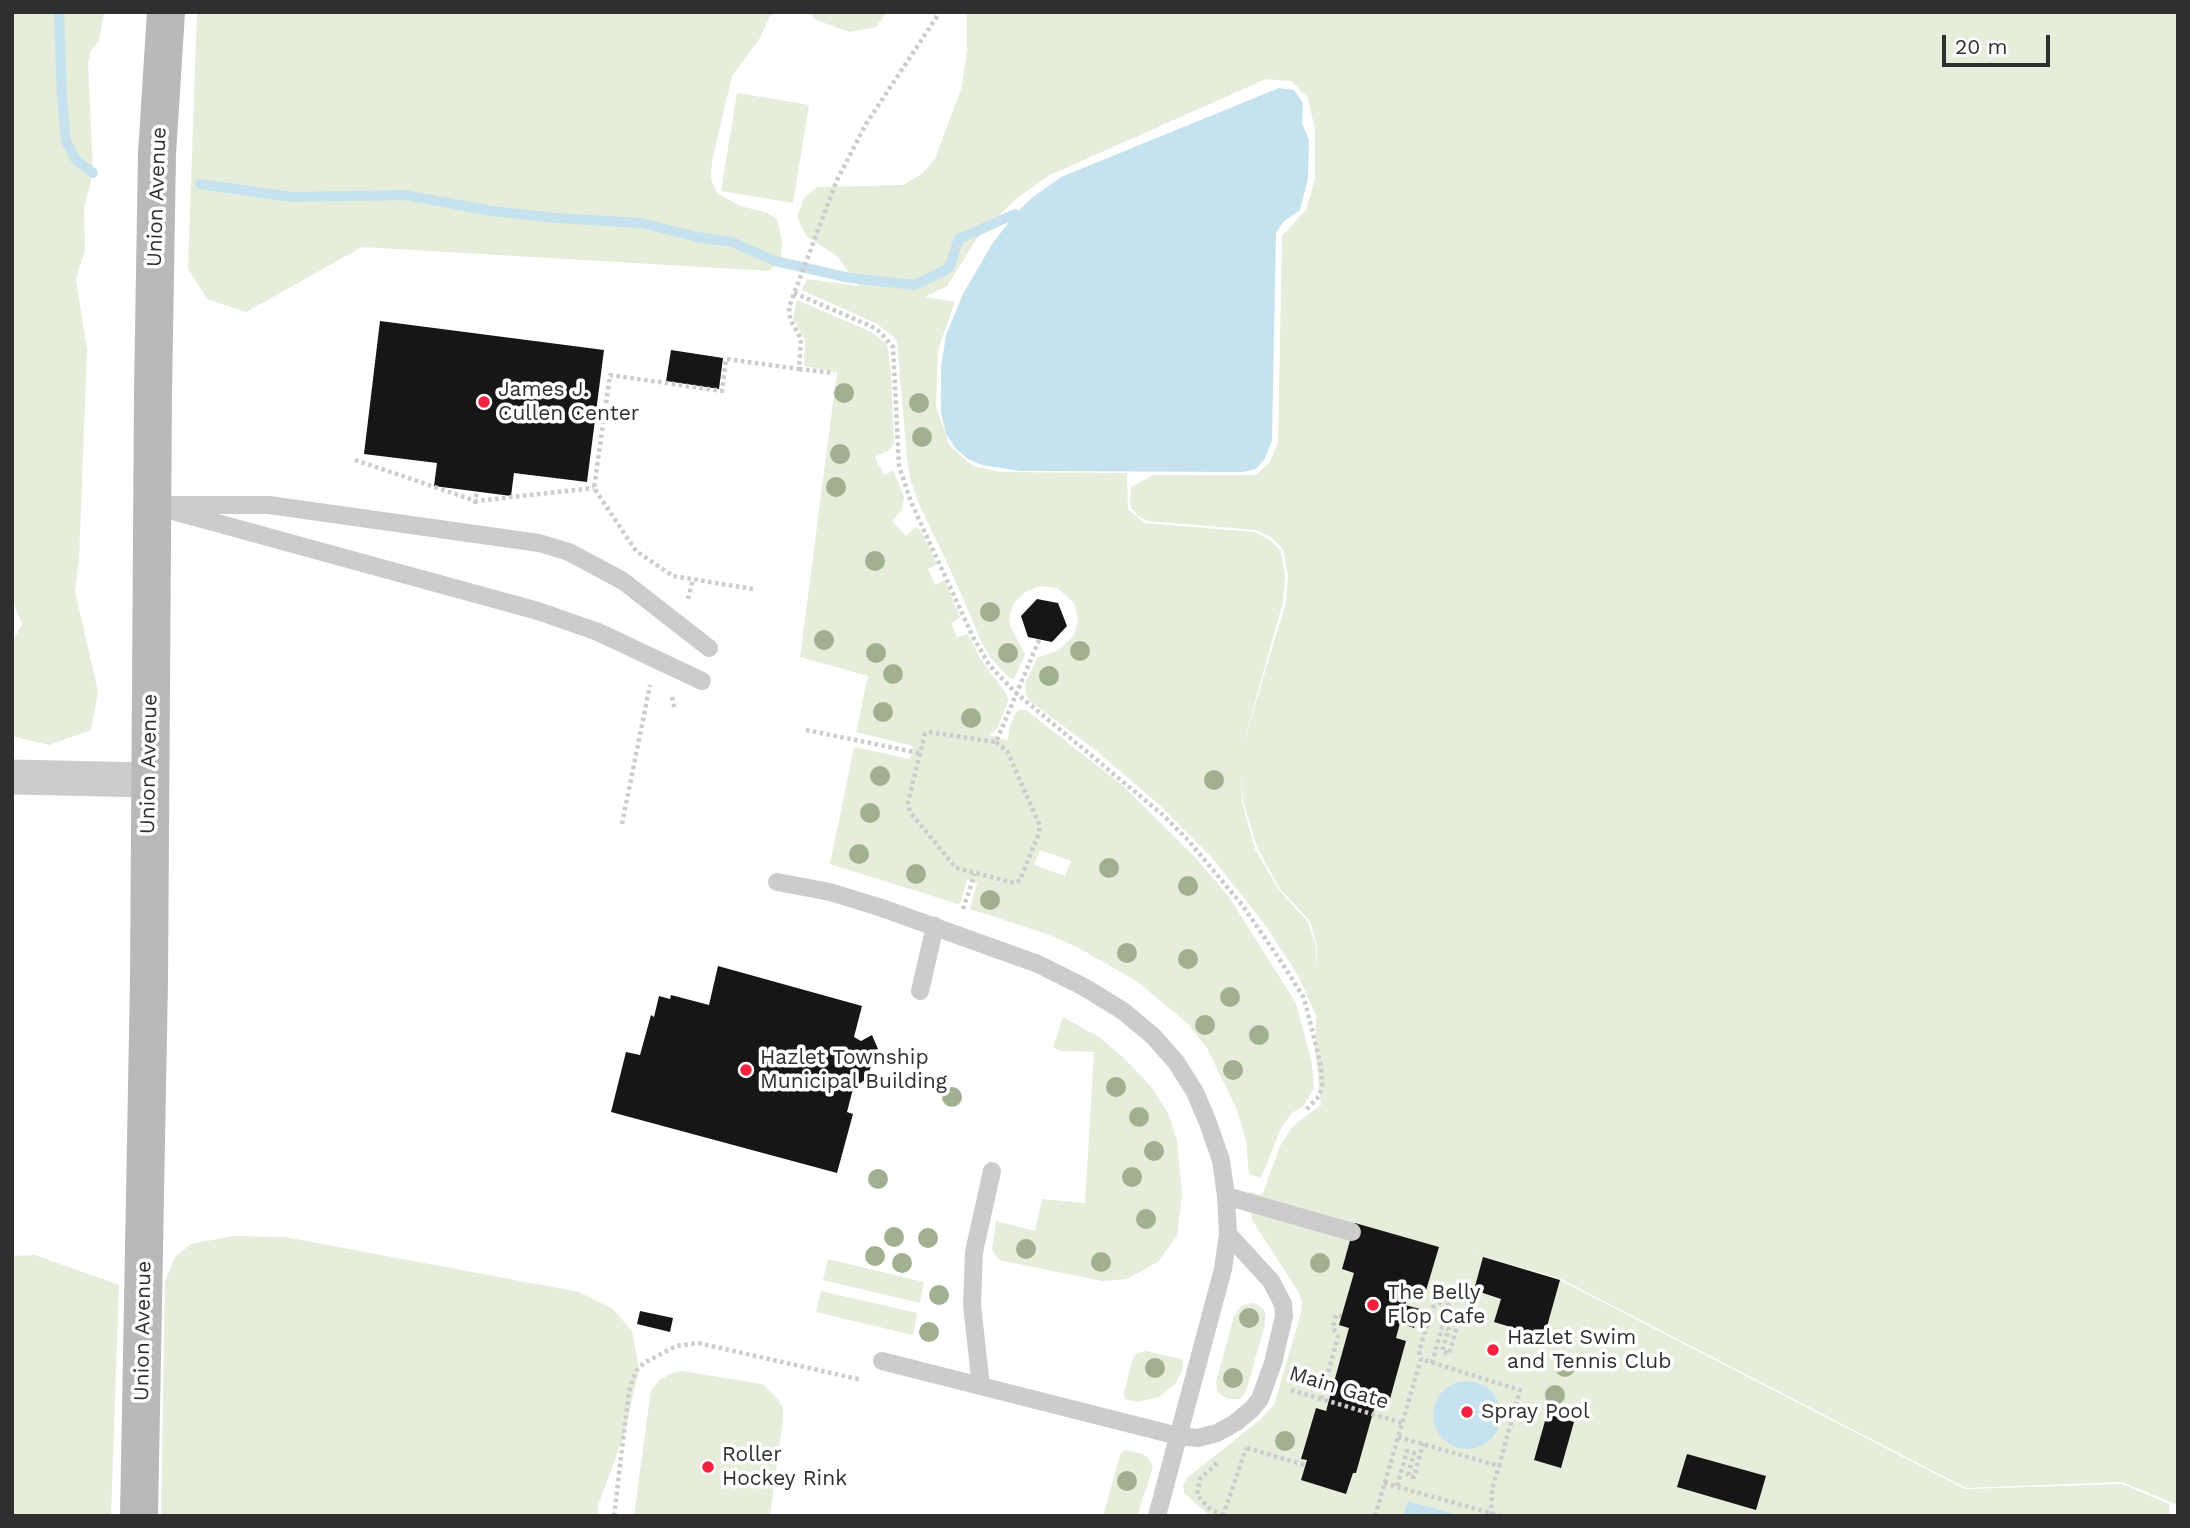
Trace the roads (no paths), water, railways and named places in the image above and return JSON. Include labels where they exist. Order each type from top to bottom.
[{"type":"street","name":"Union Avenue","points":[[139,1516],[149,980],[157,166],[166,12]]},
{"type":"street","points":[[12,777],[149,780]]},
{"type":"lane","points":[[153,505],[270,505],[539,543],[569,552],[623,581],[709,648]]},
{"type":"lane","points":[[153,505],[538,611],[598,632],[702,681]]},
{"type":"lane","points":[[777,881],[830,892],[956,933],[1038,964],[1084,987],[1124,1011],[1153,1036],[1195,1092],[1221,1160],[1228,1234],[1223,1269],[1157,1516]]},
{"type":"lane","points":[[920,990],[935,926]]},
{"type":"lane","points":[[981,1386],[972,1305],[974,1252],[992,1171]]},
{"type":"lane","points":[[1226,1196],[1352,1232]]},
{"type":"lane","points":[[882,1361],[1178,1436],[1198,1438],[1217,1433],[1235,1423],[1260,1399],[1283,1326],[1283,1304],[1271,1282],[1228,1234]]},
{"type":"water","points":[[1279,88],[1294,90],[1303,103],[1302,123],[1309,140],[1308,179],[1300,210],[1284,221],[1276,233],[1272,441],[1264,460],[1256,469],[1243,472],[1020,471],[982,465],[968,459],[956,449],[946,434],[941,413],[941,367],[946,335],[963,294],[992,244],[1015,214],[1061,177]]},
{"type":"water","name":"Spray Pool","points":[[1460,1381],[1474,1381],[1486,1386],[1496,1396],[1501,1415],[1496,1434],[1486,1444],[1474,1449],[1460,1449],[1448,1444],[1438,1434],[1433,1422],[1433,1408],[1438,1396],[1448,1386]]},
{"type":"water","points":[[1408,1501],[1460,1516],[1403,1516]]},
{"type":"waterway","points":[[59,12],[66,141],[76,160],[93,173]]},
{"type":"waterway","points":[[200,184],[292,197],[405,195],[492,211],[641,223],[697,237],[732,242],[775,261],[850,278],[915,285],[949,268],[959,239],[1015,214]]},
{"type":"place","name":"James J. Cullen Center","points":[[484,402]]},
{"type":"place","name":"Hazlet Township Municipal Building","points":[[746,1070]]},
{"type":"place","name":"The Belly Flop Cafe","points":[[1373,1305]]},
{"type":"place","name":"Hazlet Swim and Tennis Club","points":[[1493,1350]]},
{"type":"place","name":"Spray Pool","points":[[1467,1412]]},
{"type":"place","name":"Roller Hockey Rink","points":[[708,1467]]}]
